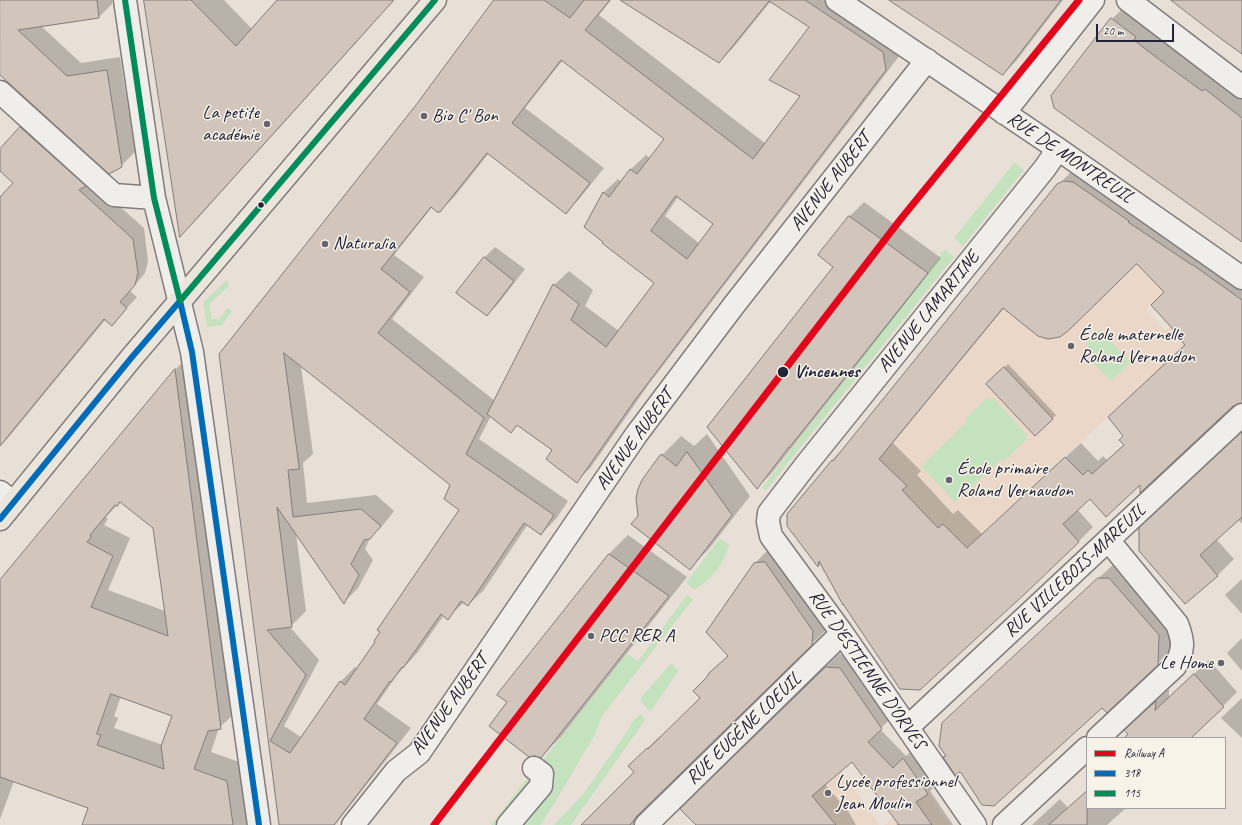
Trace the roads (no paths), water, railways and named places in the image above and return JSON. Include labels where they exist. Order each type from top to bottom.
[{"type":"main road","points":[[4,504],[127,363],[435,0]]},
{"type":"street","points":[[125,0],[154,198],[192,352],[259,825]]},
{"type":"street","name":"RUE DE MONTREUIL","points":[[837,0],[1058,149],[1242,278]]},
{"type":"street","points":[[1004,113],[1093,0]]},
{"type":"street","points":[[1128,0],[1242,87]]},
{"type":"street","name":"AVENUE AUBERT","points":[[353,825],[396,771],[419,753],[636,435],[734,305],[927,60]]},
{"type":"street","points":[[0,92],[114,195],[154,198]]},
{"type":"street","name":"AVENUE LAMARTINE","points":[[769,513],[805,466],[1045,168],[1058,149]]},
{"type":"street","name":"RUE VILLEBOIS-MAREUIL","points":[[908,727],[1242,415]]},
{"type":"street","name":"RUE D'ESTIENNE D'ORVES","points":[[769,513],[768,522],[771,536],[842,633],[974,825]]},
{"type":"street","points":[[1099,737],[1175,666],[1182,655],[1182,637],[1177,624],[1108,540]]},
{"type":"street","name":"RUE EUGÈNE LOEUIL","points":[[646,825],[842,633]]},
{"type":"street","points":[[1004,825],[1086,749]]},
{"type":"street","points":[[508,825],[541,786],[542,774],[534,768]]},
{"type":"rail line","name":"A","points":[[434,825],[900,220],[1079,0]]},
{"type":"place","name":"Bio C' Bon","points":[[424,116]]},
{"type":"place","name":"La petite académie","points":[[267,124]]},
{"type":"place","name":"Naturalia","points":[[325,244]]},
{"type":"place","name":"École maternelle Roland Vernaudon","points":[[1071,346]]},
{"type":"place","name":"Vincennes","points":[[783,372]]},
{"type":"place","name":"École primaire Roland Vernaudon","points":[[949,480]]},
{"type":"place","name":"PCC RER A","points":[[591,636]]},
{"type":"place","name":"Le Home","points":[[1221,663]]},
{"type":"place","name":"Lycée professionnel Jean Moulin","points":[[828,793]]}]
